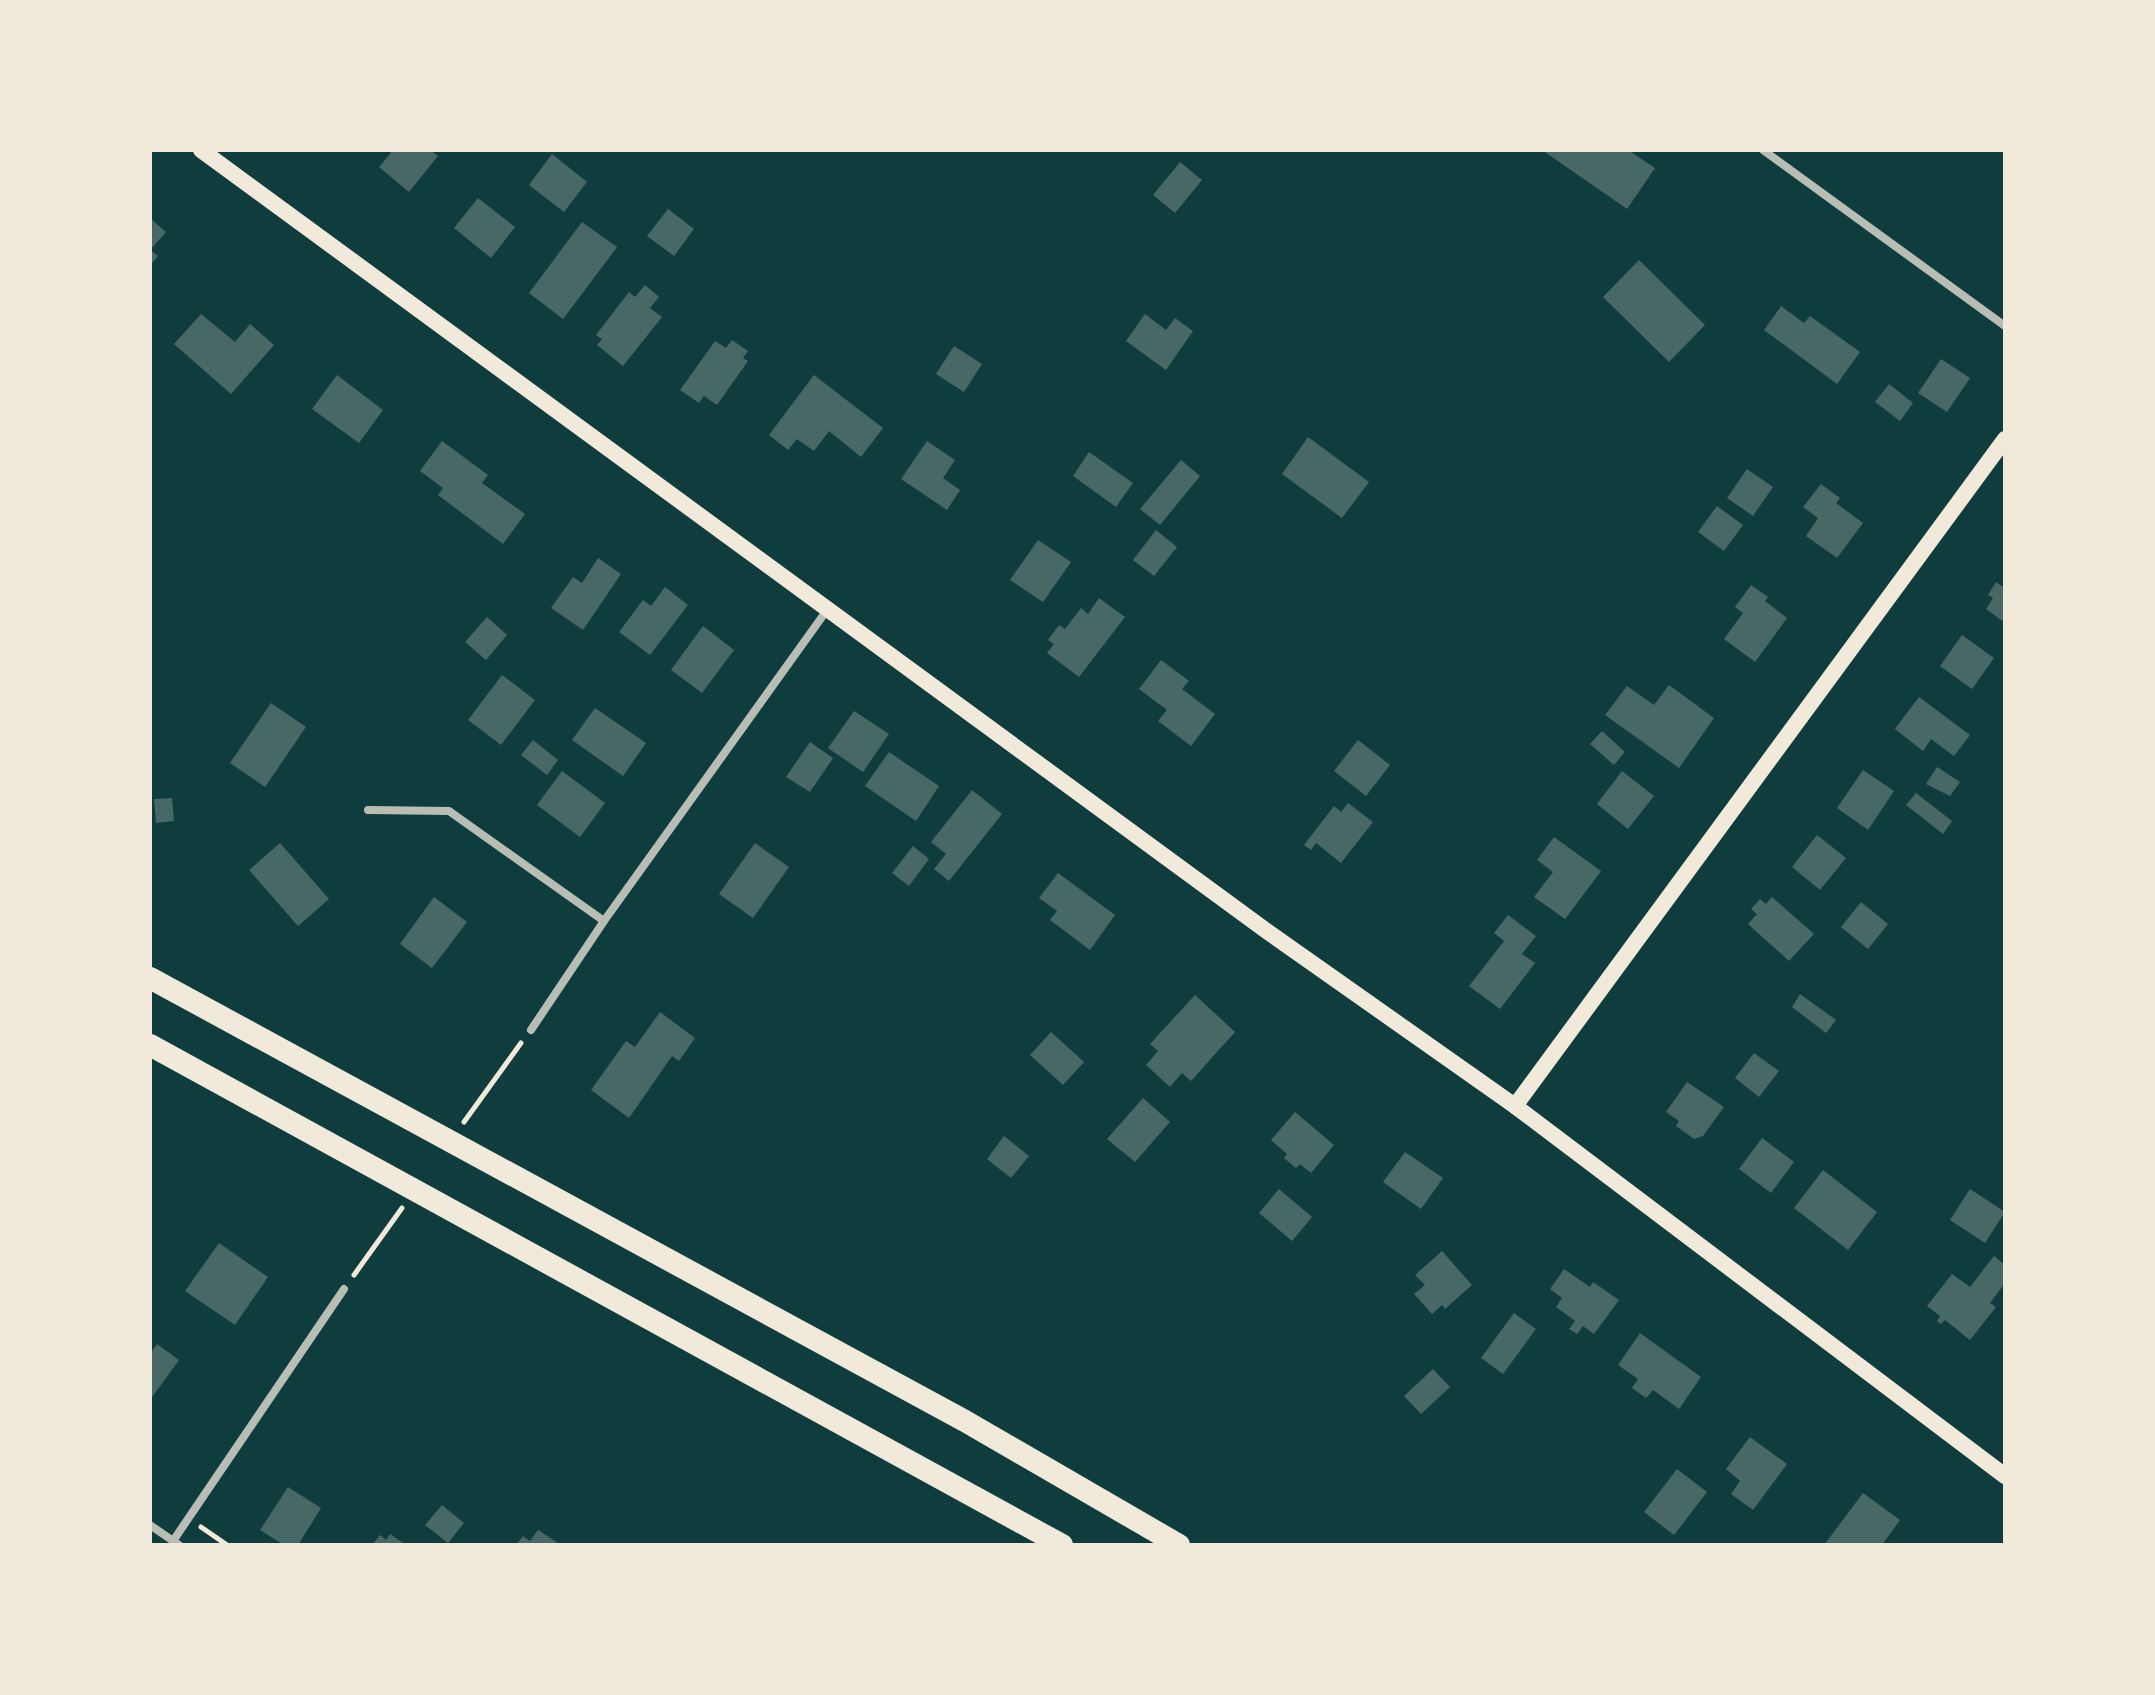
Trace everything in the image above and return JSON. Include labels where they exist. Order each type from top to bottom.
[{"type":"highway","points":[[150,978],[965,1421],[1179,1545]]},
{"type":"highway","points":[[150,1045],[1062,1545]]},
{"type":"main road","points":[[201,150],[1268,932],[1515,1106],[2005,1476]]},
{"type":"main road","points":[[1515,1106],[2005,439]]},
{"type":"street","points":[[1763,150],[2005,326]]},
{"type":"street","points":[[531,1030],[604,921],[827,610]]},
{"type":"street","points":[[368,810],[449,811],[604,921]]},
{"type":"street","points":[[150,1525],[176,1543],[344,1289]]},
{"type":"path","points":[[189,1519],[227,1545]]},
{"type":"building","points":[[387,150],[430,150],[438,156],[409,192],[379,167],[391,153]]},
{"type":"building","points":[[1542,150],[1628,150],[1655,168],[1627,209]]},
{"type":"building","points":[[552,154],[587,182],[564,212],[529,185]]},
{"type":"building","points":[[1180,162],[1202,180],[1175,213],[1153,195]]},
{"type":"building","points":[[478,198],[515,227],[491,258],[454,228]]},
{"type":"building","points":[[668,209],[694,229],[674,256],[647,236]]},
{"type":"building","points":[[150,218],[166,232],[150,250]]},
{"type":"building","points":[[582,222],[617,247],[563,319],[529,293]]},
{"type":"building","points":[[150,250],[158,256],[150,265]]},
{"type":"building","points":[[1639,260],[1705,325],[1669,362],[1603,297]]},
{"type":"building","points":[[645,285],[659,297],[650,308],[662,317],[623,366],[597,345],[602,339],[596,335],[629,292],[635,297]]},
{"type":"building","points":[[1781,306],[1804,323],[1810,316],[1860,352],[1837,384],[1764,330]]},
{"type":"building","points":[[201,314],[235,342],[250,324],[274,345],[231,394],[174,344]]},
{"type":"building","points":[[1145,314],[1166,330],[1175,318],[1193,331],[1166,370],[1126,341]]},
{"type":"building","points":[[732,340],[748,351],[743,358],[748,361],[717,405],[704,396],[699,403],[680,390],[715,341],[726,348]]},
{"type":"building","points":[[954,346],[982,364],[964,392],[936,374]]},
{"type":"building","points":[[1941,359],[1970,378],[1947,412],[1918,393]]},
{"type":"building","points":[[337,375],[383,410],[359,443],[312,409]]},
{"type":"building","points":[[814,375],[883,428],[861,457],[829,431],[814,451],[797,439],[788,450],[769,435]]},
{"type":"building","points":[[1889,384],[1913,403],[1900,421],[1875,402]]},
{"type":"building","points":[[1308,437],[1369,482],[1342,518],[1282,474]]},
{"type":"building","points":[[442,441],[488,475],[482,483],[525,514],[503,544],[438,495],[443,488],[420,471]]},
{"type":"building","points":[[927,441],[955,460],[943,478],[960,490],[947,510],[901,479]]},
{"type":"building","points":[[1089,452],[1133,483],[1116,507],[1073,476]]},
{"type":"building","points":[[1181,460],[1200,476],[1160,525],[1140,509]]},
{"type":"building","points":[[1747,469],[1773,487],[1753,516],[1727,498]]},
{"type":"building","points":[[1821,484],[1840,498],[1836,503],[1863,523],[1837,558],[1806,536],[1818,518],[1803,507]]},
{"type":"building","points":[[1717,506],[1743,525],[1724,551],[1698,532]]},
{"type":"building","points":[[1156,530],[1177,547],[1154,576],[1133,560]]},
{"type":"building","points":[[1038,540],[1071,562],[1043,602],[1010,580]]},
{"type":"building","points":[[598,558],[621,574],[583,630],[551,608],[573,577],[582,583]]},
{"type":"building","points":[[1996,582],[2003,587],[2005,583],[2005,623],[1986,609],[1993,598],[1988,595]]},
{"type":"building","points":[[1751,585],[1768,597],[1765,601],[1787,618],[1755,662],[1724,639],[1743,613],[1735,607]]},
{"type":"building","points":[[665,587],[688,605],[650,655],[619,632],[643,600],[651,606]]},
{"type":"building","points":[[1099,598],[1125,617],[1079,677],[1047,653],[1054,644],[1048,640],[1059,625],[1065,629],[1081,608],[1088,614]]},
{"type":"building","points":[[487,617],[507,635],[486,660],[465,642]]},
{"type":"building","points":[[703,626],[734,650],[702,693],[671,670]]},
{"type":"building","points":[[1962,635],[1994,658],[1972,689],[1940,666]]},
{"type":"building","points":[[1161,660],[1189,681],[1182,689],[1215,714],[1191,746],[1158,721],[1167,710],[1139,689]]},
{"type":"building","points":[[502,675],[535,700],[501,745],[468,720]]},
{"type":"building","points":[[1669,685],[1714,718],[1679,768],[1605,715],[1627,686],[1654,705]]},
{"type":"building","points":[[1919,697],[1970,735],[1954,756],[1931,739],[1923,751],[1895,729]]},
{"type":"building","points":[[271,703],[306,727],[265,787],[230,763]]},
{"type":"building","points":[[595,708],[646,743],[623,776],[572,740]]},
{"type":"building","points":[[854,711],[889,734],[863,772],[828,748]]},
{"type":"building","points":[[1602,731],[1625,752],[1614,765],[1590,744]]},
{"type":"building","points":[[533,740],[558,760],[547,775],[521,755]]},
{"type":"building","points":[[1358,740],[1390,765],[1366,796],[1334,771]]},
{"type":"building","points":[[810,742],[833,758],[810,792],[786,777]]},
{"type":"building","points":[[889,752],[939,786],[916,821],[865,786]]},
{"type":"building","points":[[1937,767],[1960,782],[1950,796],[1926,784]]},
{"type":"building","points":[[1863,770],[1894,791],[1868,830],[1837,808]]},
{"type":"building","points":[[562,771],[605,803],[580,837],[537,805]]},
{"type":"building","points":[[1622,771],[1654,796],[1628,829],[1597,804]]},
{"type":"building","points":[[972,790],[1002,814],[949,881],[934,869],[946,854],[931,842]]},
{"type":"building","points":[[1916,793],[1952,821],[1943,834],[1906,805]]},
{"type":"building","points":[[172,798],[174,821],[156,823],[154,799]]},
{"type":"building","points":[[1348,803],[1373,822],[1341,863],[1316,843],[1311,850],[1304,845],[1334,806],[1341,812]]},
{"type":"building","points":[[1817,835],[1846,858],[1820,890],[1792,867]]},
{"type":"building","points":[[1554,837],[1601,871],[1565,919],[1534,897],[1553,872],[1537,860]]},
{"type":"building","points":[[280,843],[329,899],[298,926],[249,870]]},
{"type":"building","points":[[755,843],[789,867],[753,918],[719,894]]},
{"type":"building","points":[[913,846],[929,859],[909,886],[892,873]]},
{"type":"building","points":[[1058,873],[1115,915],[1090,950],[1050,920],[1057,911],[1039,898]]},
{"type":"building","points":[[434,897],[467,922],[432,968],[400,944]]},
{"type":"building","points":[[1772,897],[1814,934],[1789,961],[1748,924],[1757,914],[1751,909],[1760,899],[1766,904]]},
{"type":"building","points":[[1861,902],[1888,924],[1868,949],[1841,927]]},
{"type":"building","points":[[1508,915],[1536,936],[1522,954],[1535,963],[1500,1009],[1469,986],[1504,941],[1494,933]]},
{"type":"building","points":[[1800,994],[1836,1020],[1826,1033],[1792,1007]]},
{"type":"building","points":[[1195,995],[1235,1032],[1191,1081],[1182,1073],[1170,1087],[1146,1065],[1158,1051],[1150,1044]]},
{"type":"building","points":[[660,1012],[695,1038],[679,1061],[672,1056],[629,1118],[591,1090],[626,1041],[635,1047]]},
{"type":"building","points":[[1051,1032],[1084,1062],[1063,1085],[1030,1055]]},
{"type":"building","points":[[1754,1053],[1779,1071],[1759,1097],[1735,1078]]},
{"type":"building","points":[[1687,1082],[1724,1107],[1703,1136],[1694,1139],[1676,1126],[1679,1121],[1666,1112]]},
{"type":"building","points":[[1143,1098],[1170,1122],[1135,1162],[1107,1139]]},
{"type":"building","points":[[1295,1112],[1334,1145],[1311,1173],[1300,1164],[1296,1168],[1284,1158],[1287,1154],[1271,1140]]},
{"type":"building","points":[[1004,1136],[1029,1156],[1011,1178],[987,1159]]},
{"type":"building","points":[[1762,1138],[1794,1162],[1771,1193],[1739,1169]]},
{"type":"building","points":[[1405,1152],[1443,1178],[1421,1209],[1383,1182]]},
{"type":"building","points":[[1823,1170],[1877,1212],[1848,1250],[1794,1208]]},
{"type":"building","points":[[1279,1189],[1312,1217],[1292,1241],[1259,1213]]},
{"type":"building","points":[[1970,1189],[2005,1212],[1985,1243],[1950,1220]]},
{"type":"building","points":[[219,1243],[268,1277],[235,1325],[185,1291]]},
{"type":"building","points":[[1442,1251],[1472,1285],[1445,1309],[1442,1305],[1432,1314],[1414,1294],[1425,1285],[1415,1275]]},
{"type":"building","points":[[1994,1256],[2005,1265],[2005,1283],[1990,1303],[1996,1307],[1970,1340],[1945,1320],[1941,1324],[1937,1321],[1940,1316],[1927,1306],[1952,1274],[1970,1287]]},
{"type":"building","points":[[1564,1269],[1590,1287],[1593,1282],[1619,1300],[1594,1334],[1583,1326],[1577,1334],[1569,1329],[1575,1321],[1556,1307],[1562,1298],[1550,1289]]},
{"type":"building","points":[[1514,1313],[1536,1329],[1503,1374],[1481,1358]]},
{"type":"building","points":[[1640,1333],[1701,1377],[1679,1409],[1653,1390],[1646,1398],[1632,1388],[1638,1379],[1618,1365]]},
{"type":"building","points":[[157,1344],[179,1360],[150,1400],[150,1354]]},
{"type":"building","points":[[1433,1369],[1450,1387],[1421,1414],[1404,1396]]},
{"type":"building","points":[[1750,1437],[1787,1464],[1753,1510],[1731,1494],[1740,1481],[1726,1469]]},
{"type":"building","points":[[1677,1469],[1707,1492],[1674,1535],[1644,1512]]},
{"type":"building","points":[[288,1487],[321,1508],[298,1545],[284,1545],[260,1530]]},
{"type":"building","points":[[1863,1493],[1900,1520],[1882,1545],[1824,1545]]},
{"type":"building","points":[[442,1505],[464,1523],[448,1543],[425,1525]]},
{"type":"building","points":[[538,1530],[561,1545],[516,1545],[523,1536],[530,1541]]},
{"type":"building","points":[[390,1534],[406,1545],[372,1545],[380,1535],[386,1540]]}]
